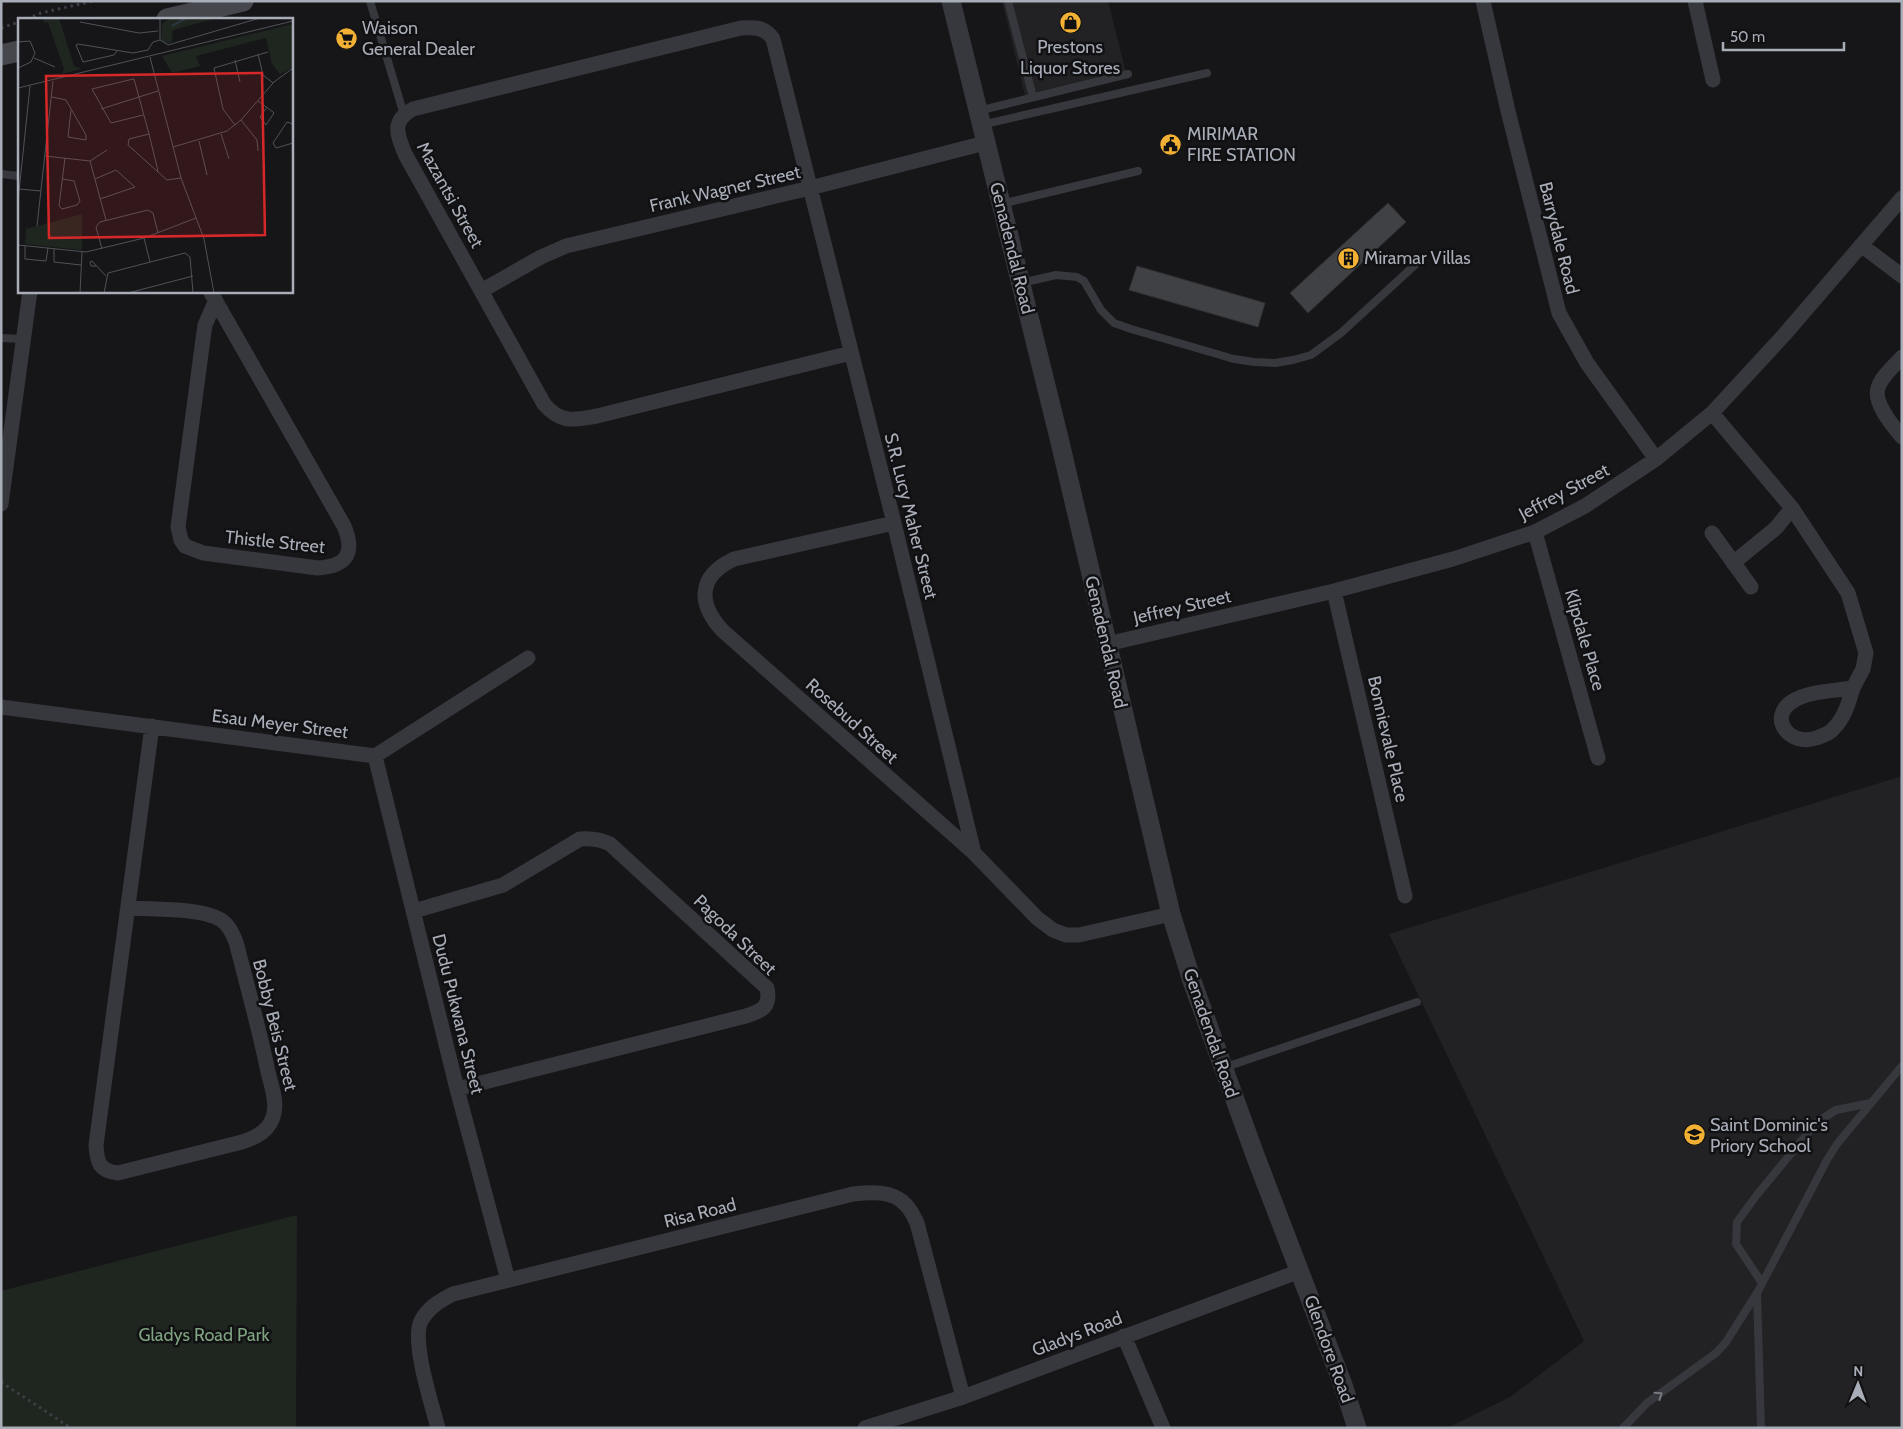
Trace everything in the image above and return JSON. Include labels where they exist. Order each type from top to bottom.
[{"type":"main road","points":[[171,18],[243,1]]},
{"type":"main road","points":[[1,55],[18,51]]},
{"type":"street","name":"Genadendal Road","points":[[951,1],[1021,284],[1171,914],[1223,1068],[1300,1271]]},
{"type":"street","name":"Barrydale Road","points":[[1483,1],[1508,112],[1559,313],[1587,363],[1656,459]]},
{"type":"street","points":[[1695,1],[1713,80]]},
{"type":"street","points":[[404,115],[413,109],[741,28],[754,27],[768,32],[773,39],[810,188]]},
{"type":"street","name":"Mazantsi Street","points":[[404,115],[399,122],[397,130],[405,154],[544,404],[560,418],[570,420],[598,416],[851,353]]},
{"type":"street","name":"Frank Wagner Street","points":[[481,291],[541,257],[566,246],[810,188],[981,127]]},
{"type":"street","name":"S.R. Lucy Maher Street","points":[[810,188],[974,853]]},
{"type":"street","name":"Jeffrey Street","points":[[1107,644],[1334,591],[1453,558],[1535,532],[1584,506],[1656,459],[1712,413],[1784,335],[1902,198]]},
{"type":"street","points":[[1861,245],[1902,276]]},
{"type":"street","points":[[1,504],[30,292]]},
{"type":"street","name":"Thistle Street","points":[[212,296],[344,526],[349,537],[350,547],[347,556],[341,563],[332,567],[318,568],[203,553],[186,546],[181,540],[178,527],[181,499],[202,339],[212,296]]},
{"type":"street","points":[[1902,357],[1879,385],[1877,394],[1879,403],[1888,419],[1902,437]]},
{"type":"street","points":[[1712,413],[1792,508],[1845,589],[1850,599],[1866,653],[1863,669],[1842,716],[1833,730],[1823,736],[1810,740],[1799,740],[1789,736],[1783,727],[1782,716],[1785,707],[1794,700],[1804,696],[1853,688]]},
{"type":"street","points":[[1733,563],[1776,528],[1792,508]]},
{"type":"street","name":"Rosebud Street","points":[[894,523],[728,562],[713,572],[706,585],[705,598],[712,619],[723,631],[974,853],[1037,918],[1053,930],[1066,935],[1079,935],[1171,914]]},
{"type":"street","name":"Klipdale Place","points":[[1535,532],[1598,758]]},
{"type":"street","points":[[1712,533],[1751,588]]},
{"type":"street","name":"Bonnievale Place","points":[[1334,591],[1405,896]]},
{"type":"street","points":[[375,756],[528,658]]},
{"type":"street","name":"Esau Meyer Street","points":[[1,707],[375,756]]},
{"type":"street","name":"Bobby Beis Street","points":[[129,908],[182,911],[208,915],[222,921],[229,927],[233,934],[265,1056],[275,1104],[270,1124],[265,1131],[255,1137],[242,1142],[118,1173],[110,1172],[101,1166],[96,1158],[96,1144],[152,726]]},
{"type":"street","name":"Dudu Pukwana Street","points":[[375,756],[457,1089],[508,1280]]},
{"type":"street","name":"Pagoda Street","points":[[414,911],[503,886],[580,839],[601,840],[610,844],[766,988],[769,996],[766,1005],[760,1011],[746,1016],[457,1089]]},
{"type":"street","name":"Risa Road","points":[[438,1428],[421,1360],[418,1338],[420,1323],[427,1311],[439,1301],[453,1294],[508,1280],[853,1194],[874,1191],[893,1196],[906,1205],[917,1223],[963,1397]]},
{"type":"street","name":"Gladys Road","points":[[866,1428],[963,1397],[1300,1271]]},
{"type":"street","name":"Glendore Road","points":[[1300,1271],[1344,1385],[1357,1428]]},
{"type":"street","points":[[1124,1336],[1163,1428]]},
{"type":"lane","points":[[370,1],[404,115]]},
{"type":"lane","points":[[1008,1],[1033,97]]},
{"type":"lane","points":[[981,127],[1207,73]]},
{"type":"lane","points":[[981,127],[1033,97],[1128,74]]},
{"type":"lane","points":[[1000,204],[1138,171]]},
{"type":"lane","points":[[1,174],[18,176]]},
{"type":"lane","points":[[1021,284],[1056,275],[1077,277],[1084,281],[1101,310],[1114,323],[1234,359],[1254,362],[1275,362],[1293,360],[1311,354],[1341,333],[1416,264]]},
{"type":"lane","points":[[1,338],[24,339]]},
{"type":"lane","points":[[1223,1068],[1417,1002]]},
{"type":"lane","points":[[1623,1428],[1646,1403],[1716,1353],[1734,1331],[1757,1293],[1827,1160],[1902,1066]]},
{"type":"lane","points":[[1762,1283],[1736,1244],[1737,1222],[1817,1122],[1836,1110],[1871,1103]]},
{"type":"lane","points":[[1757,1293],[1760,1428]]},
{"type":"path","points":[[29,18],[41,13],[93,1]]},
{"type":"path","points":[[1,28],[18,22]]},
{"type":"path","points":[[1,1382],[71,1428]]},
{"type":"shaded area","points":[[1002,1],[1108,1],[1126,73],[1025,96]]},
{"type":"shaded area","name":"Saint Dominic's Priory School","points":[[1902,776],[1902,1428],[1447,1428],[1510,1397],[1584,1341],[1389,934]]},
{"type":"green space","name":"Gladys Road Park","points":[[297,1215],[296,1428],[1,1428],[1,1291]]},
{"type":"building","name":"Miramar Villas","points":[[1388,203],[1406,222],[1308,313],[1290,293]]},
{"type":"building","points":[[1137,266],[1265,303],[1258,327],[1129,290]]},
{"type":"place","name":"Prestons Liquor Stores","points":[[1070,22]]},
{"type":"place","name":"Waison General Dealer","points":[[346,38]]},
{"type":"place","name":"MIRIMAR FIRE STATION","points":[[1171,144]]},
{"type":"place","name":"Miramar Villas","points":[[1348,258]]},
{"type":"place","name":"Saint Dominic's Priory School","points":[[1694,1135]]}]
